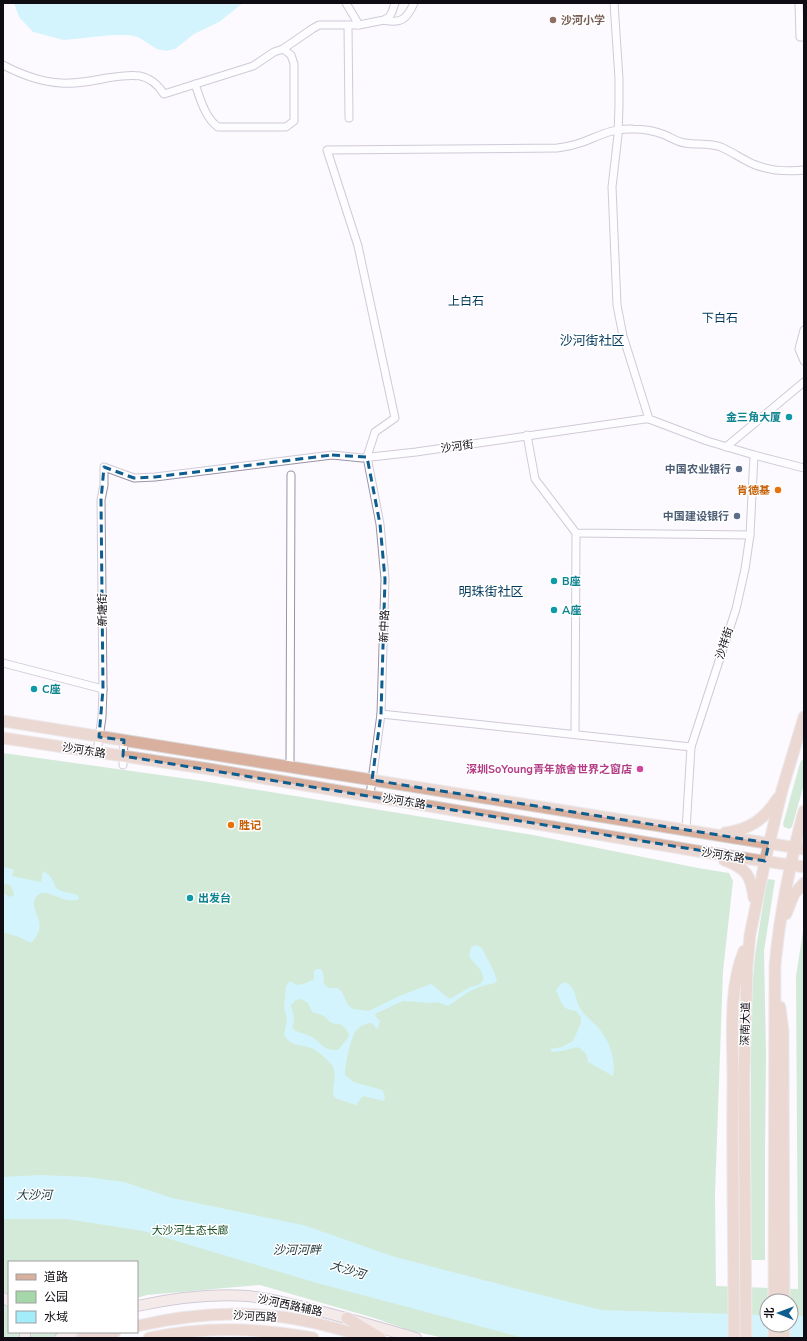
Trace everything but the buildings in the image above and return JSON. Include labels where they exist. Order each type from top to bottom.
[{"type":"main road","name":"深南大道","points":[[746,1338],[744,1078],[747,967],[750,935],[764,861],[782,790],[804,717]]},
{"type":"main road","name":"沙河东路","points":[[3,722],[799,848]]},
{"type":"main road","points":[[798,736],[800,747],[804,752]]},
{"type":"main road","name":"沙河东路","points":[[3,738],[97,752],[123,761],[370,795],[703,852],[804,867]]},
{"type":"main road","points":[[710,834],[735,831],[751,826],[766,813],[782,790]]},
{"type":"main road","points":[[780,1293],[774,1076],[775,965],[777,939],[790,865],[799,848],[804,811]]},
{"type":"main road","points":[[703,852],[742,868],[746,872],[752,885],[755,904]]},
{"type":"main road","points":[[777,939],[794,894],[804,883]]},
{"type":"main road","points":[[734,1338],[732,1158],[734,1001],[735,984],[739,964],[750,935]]},
{"type":"main road","points":[[775,965],[783,1031],[780,1293]]},
{"type":"main road","name":"沙河西路辅路","points":[[138,1306],[186,1297],[247,1296],[277,1301],[347,1318],[413,1337]]},
{"type":"main road","name":"沙河西路","points":[[138,1326],[196,1316],[256,1315],[274,1316],[308,1322],[371,1338]]},
{"type":"main road","points":[[347,1318],[380,1338]]},
{"type":"main road","name":"沙河西路","points":[[149,1338],[216,1329],[248,1329],[280,1332],[313,1338]]},
{"type":"main road","points":[[280,1332],[296,1338]]},
{"type":"main road","points":[[60,1338],[71,1333]]},
{"type":"main road","points":[[98,1338],[112,1333]]},
{"type":"street","points":[[346,3],[359,26]]},
{"type":"street","points":[[3,65],[21,75],[62,83],[125,75],[139,75],[149,79],[159,86],[164,94],[252,66],[274,52],[283,49],[312,29],[319,26],[359,26],[384,20],[389,17],[395,3]]},
{"type":"street","points":[[384,20],[393,22],[401,21],[409,13],[414,3]]},
{"type":"street","points":[[614,3],[618,80],[618,130],[612,193],[617,305],[623,336],[649,419]]},
{"type":"street","points":[[799,3],[800,37],[804,37]]},
{"type":"street","points":[[348,26],[349,118]]},
{"type":"street","points":[[195,84],[210,118],[218,127],[286,127],[294,121],[294,64],[291,55],[283,49]]},
{"type":"street","points":[[367,457],[375,432],[395,418],[358,246],[327,150],[556,148],[570,146],[599,134],[632,129],[648,130],[664,134],[674,140],[684,143],[713,145],[753,164],[770,170],[788,172],[804,170]]},
{"type":"street","points":[[804,330],[799,349],[804,361]]},
{"type":"street","points":[[726,447],[804,382]]},
{"type":"street","name":"沙河街","points":[[104,467],[134,478],[148,478],[332,455],[367,457],[419,451],[626,420],[649,419],[726,447],[804,468]]},
{"type":"street","points":[[527,435],[535,479],[576,533],[575,734]]},
{"type":"street","name":"沙祥街","points":[[686,830],[692,747],[736,609],[745,569],[750,535],[754,455]]},
{"type":"street","name":"新中路","points":[[367,457],[380,524],[385,579],[381,714],[370,795]]},
{"type":"street","name":"新塘街","points":[[97,752],[102,717],[103,689],[101,500],[104,485],[104,467]]},
{"type":"street","points":[[290,767],[291,475]]},
{"type":"street","points":[[576,533],[750,535]]},
{"type":"street","points":[[3,663],[103,689]]},
{"type":"street","points":[[381,714],[692,747]]},
{"type":"street","points":[[123,761],[124,740]]},
{"type":"highlighted area","points":[[332,455],[367,457],[380,524],[385,579],[381,714],[372,780],[769,843],[765,861],[123,756],[124,740],[99,737],[103,689],[101,500],[104,467],[134,478],[155,477]]},
{"type":"green space","name":"大沙河生态长廊","points":[[3,753],[203,781],[533,835],[729,873],[733,881],[723,971],[715,1194],[716,1286],[798,1289],[796,976],[804,925],[804,1338],[444,1338],[412,1331],[374,1318],[260,1285],[147,1295],[138,1298],[138,1261],[8,1261],[8,1333],[60,1333],[51,1338],[3,1338]]},
{"type":"green space","points":[[802,760],[804,760],[804,784],[792,827],[789,829],[784,827],[783,824]]},
{"type":"green space","points":[[767,879],[775,880],[764,951],[766,1055],[765,1260],[751,1260],[751,1000],[755,955]]},
{"type":"water","points":[[14,3],[243,3],[219,22],[194,34],[175,49],[166,51],[157,49],[138,37],[129,35],[112,35],[64,40],[33,32],[19,17]]},
{"type":"water","points":[[5,867],[14,870],[12,876],[41,882],[43,871],[48,874],[56,888],[61,891],[78,895],[79,899],[66,900],[46,893],[39,894],[34,902],[34,908],[38,918],[39,929],[37,936],[31,943],[3,932],[3,893],[10,897],[14,895],[10,885],[3,885],[3,868]]},
{"type":"water","points":[[476,945],[482,948],[497,981],[465,994],[448,1006],[438,1002],[403,1001],[375,1014],[380,1021],[378,1028],[376,1029],[371,1023],[368,1023],[360,1027],[355,1032],[348,1053],[345,1075],[354,1082],[382,1090],[385,1096],[384,1101],[363,1096],[356,1105],[335,1098],[333,1090],[335,1073],[331,1064],[314,1050],[292,1043],[284,1035],[287,1019],[284,1008],[285,996],[286,986],[289,982],[297,985],[305,984],[313,980],[314,971],[320,969],[323,972],[324,984],[329,988],[338,988],[342,992],[348,1005],[353,1009],[369,1011],[397,997],[431,984],[450,999],[483,981],[481,971],[469,956],[471,947]],"holes":[[[301,999],[308,1003],[314,1013],[324,1016],[332,1023],[341,1025],[346,1029],[349,1034],[338,1050],[328,1049],[310,1036],[293,1029],[294,1015],[291,1005],[296,1000]]]},
{"type":"water","points":[[565,982],[574,991],[582,1011],[599,1028],[607,1041],[612,1052],[614,1064],[613,1076],[588,1062],[585,1053],[577,1047],[552,1052],[550,1049],[562,1047],[573,1041],[581,1023],[581,1018],[576,1011],[565,1007],[559,998],[556,990]]},
{"type":"water","name":"沙河河畔","points":[[41,1175],[87,1177],[124,1182],[172,1198],[303,1225],[395,1257],[601,1310],[759,1315],[759,1333],[799,1333],[799,1316],[804,1316],[804,1338],[524,1338],[317,1283],[143,1231],[67,1219],[3,1219],[3,1177]]},
{"type":"place","name":"沙河小学","points":[[553,20]]},
{"type":"place","name":"金三角大厦","points":[[789,417]]},
{"type":"place","name":"中国农业银行","points":[[739,469]]},
{"type":"place","name":"肯德基","points":[[778,490]]},
{"type":"place","name":"中国建设银行","points":[[737,516]]},
{"type":"place","name":"B座","points":[[554,581]]},
{"type":"place","name":"A座","points":[[554,610]]},
{"type":"place","name":"C座","points":[[34,689]]},
{"type":"place","name":"深圳SoYoung青年旅舍世界之窗店","points":[[640,769]]},
{"type":"place","name":"胜记","points":[[231,825]]},
{"type":"place","name":"出发台","points":[[190,898]]},
{"type":"district","name":"上白石","points":[[466,301]]},
{"type":"district","name":"下白石","points":[[720,318]]},
{"type":"district","name":"沙河街社区","points":[[592,340]]},
{"type":"district","name":"明珠街社区","points":[[491,591]]},
{"type":"water label","name":"大沙河","points":[[34,1195]]},
{"type":"water label","name":"大沙河","points":[[348,1270]]}]
